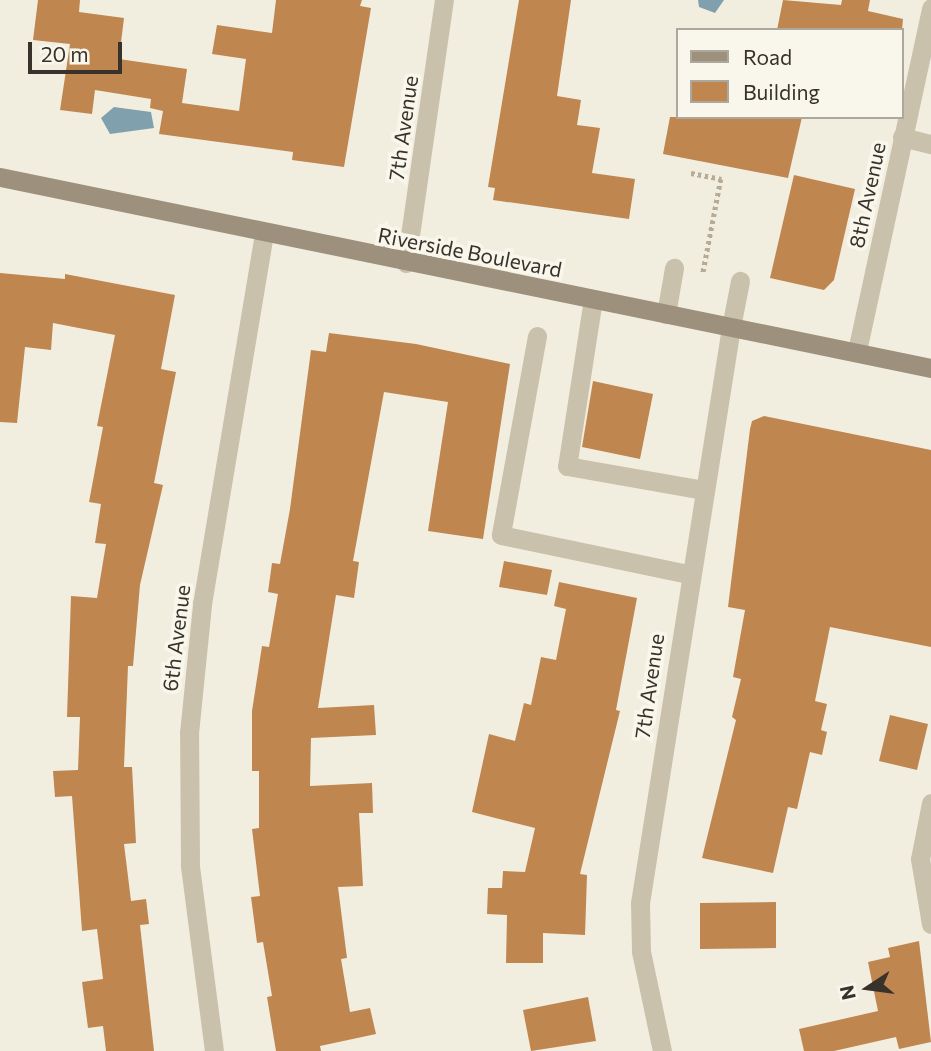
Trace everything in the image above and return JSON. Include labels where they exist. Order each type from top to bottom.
[{"type":"main road","name":"Riverside Boulevard","points":[[0,177],[264,235],[857,351],[931,368]]},
{"type":"street","name":"7th Avenue","points":[[406,263],[444,0]]},
{"type":"street","name":"8th Avenue","points":[[857,351],[931,8]]},
{"type":"street","points":[[902,137],[931,144]]},
{"type":"street","name":"6th Avenue","points":[[214,1051],[190,865],[189,733],[202,604],[264,235]]},
{"type":"street","points":[[666,314],[674,268]]},
{"type":"street","name":"7th Avenue","points":[[662,1051],[640,951],[639,916],[688,574],[740,281]]},
{"type":"street","points":[[593,299],[567,466],[703,490]]},
{"type":"street","points":[[537,336],[501,535],[688,574]]},
{"type":"street","points":[[931,803],[920,871],[931,924]]},
{"type":"path","points":[[691,173],[721,179],[702,273]]},
{"type":"water","points":[[698,0],[724,0],[715,13],[699,7]]},
{"type":"water","points":[[114,107],[151,112],[154,128],[110,134],[101,118]]},
{"type":"building","points":[[38,0],[80,0],[79,12],[124,18],[119,59],[187,69],[182,103],[239,111],[246,59],[212,54],[217,25],[272,33],[276,0],[362,0],[360,6],[371,8],[344,167],[292,160],[293,152],[159,134],[163,111],[150,108],[151,99],[95,90],[92,114],[60,110],[70,44],[33,40]]},
{"type":"building","points":[[519,0],[571,0],[557,96],[581,100],[577,125],[600,128],[592,173],[635,179],[629,219],[493,200],[495,188],[488,187]]},
{"type":"building","points":[[783,0],[841,5],[842,0],[870,0],[868,11],[903,19],[902,28],[777,28]]},
{"type":"building","points":[[670,117],[802,119],[788,178],[663,154]]},
{"type":"building","points":[[794,175],[855,189],[834,280],[824,290],[770,278]]},
{"type":"building","points":[[0,273],[65,279],[65,274],[175,295],[161,369],[176,372],[154,483],[163,485],[140,585],[133,666],[128,666],[124,767],[132,767],[136,843],[124,844],[131,901],[146,899],[149,924],[140,925],[154,1051],[106,1051],[103,1026],[88,1028],[82,982],[103,979],[97,929],[82,931],[72,796],[55,797],[53,771],[78,770],[80,717],[67,717],[71,596],[97,598],[106,544],[95,543],[101,504],[89,502],[103,427],[97,426],[115,335],[53,323],[51,350],[25,347],[17,423],[0,422]]},
{"type":"building","points":[[329,333],[416,344],[510,364],[483,539],[428,531],[448,402],[384,392],[353,561],[359,562],[354,598],[336,595],[318,708],[374,705],[376,735],[311,738],[310,786],[372,783],[373,813],[359,813],[363,886],[338,887],[347,958],[341,959],[350,1012],[370,1008],[376,1034],[320,1046],[321,1051],[276,1051],[267,997],[272,996],[263,942],[257,943],[251,897],[260,896],[252,829],[259,828],[259,771],[252,771],[252,711],[262,646],[269,647],[278,594],[268,592],[272,563],[280,564],[290,509],[311,350],[326,352]]},
{"type":"building","points":[[593,381],[653,394],[640,459],[582,447]]},
{"type":"building","points":[[764,416],[931,450],[931,647],[830,627],[815,701],[827,704],[821,730],[827,732],[822,755],[810,752],[797,809],[788,807],[773,873],[702,858],[736,720],[732,717],[741,679],[733,677],[745,610],[728,607],[750,429],[752,421]]},
{"type":"building","points":[[504,561],[552,570],[547,595],[499,587]]},
{"type":"building","points":[[559,582],[637,598],[616,710],[620,711],[580,874],[587,875],[585,935],[543,933],[543,963],[506,963],[507,915],[487,914],[488,888],[502,888],[503,871],[525,872],[535,828],[472,812],[489,734],[515,741],[524,703],[531,705],[541,657],[556,660],[566,609],[554,606]]},
{"type":"building","points":[[890,715],[928,724],[917,770],[879,761]]},
{"type":"building","points":[[776,902],[776,948],[700,949],[700,903]]},
{"type":"building","points":[[919,941],[931,1042],[899,1049],[896,1037],[834,1051],[804,1051],[799,1029],[878,1011],[868,962],[890,957],[888,948]]},
{"type":"building","points":[[588,997],[596,1041],[531,1051],[523,1010]]}]
